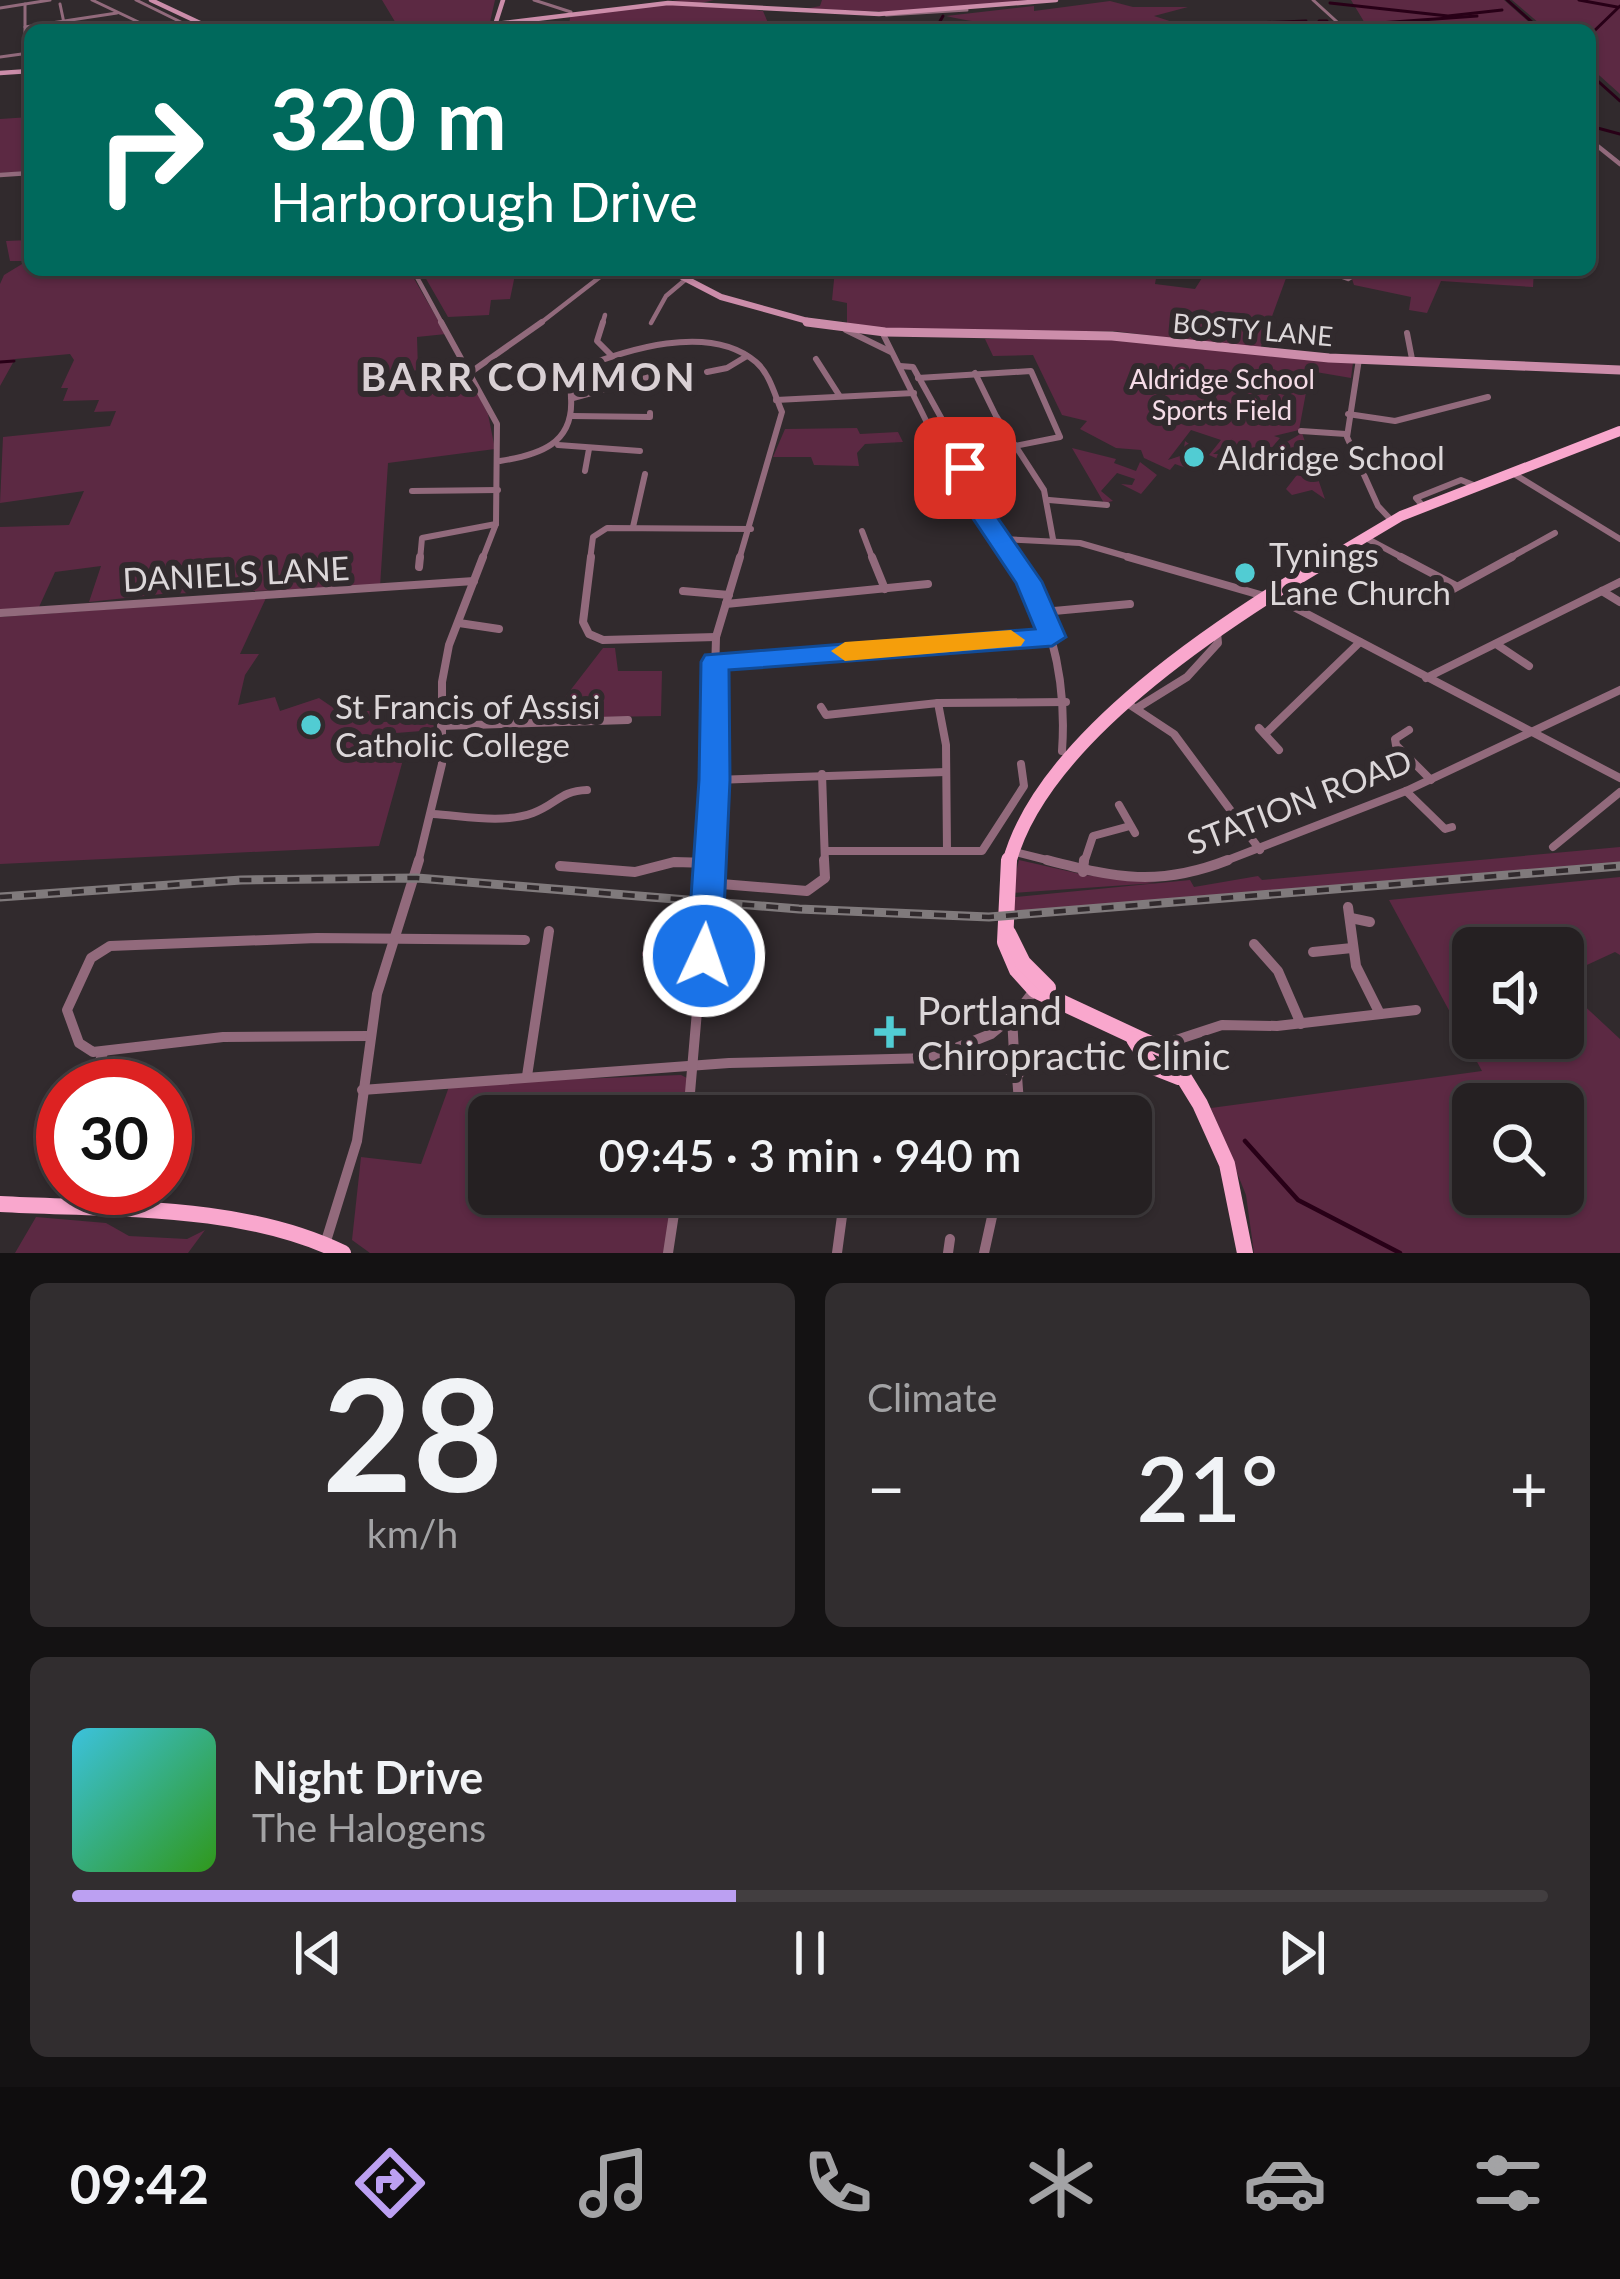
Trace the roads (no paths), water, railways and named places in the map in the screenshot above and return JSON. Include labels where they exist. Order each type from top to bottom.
[{"type":"main road","points":[[151,0],[202,24]]},
{"type":"main road","points":[[502,24],[658,3],[715,2],[871,14],[1056,0]]},
{"type":"main road","name":"BOSTY LANE","points":[[679,276],[746,304],[883,334],[1119,336],[1359,358],[1620,370]]},
{"type":"main road","points":[[1245,1253],[1227,1164],[1200,1104],[1163,1058],[1036,986],[1011,960],[1005,909],[1010,851],[1087,736],[1266,595],[1392,520],[1620,431]]},
{"type":"main road","points":[[0,1204],[208,1220],[338,1250]]},
{"type":"street","points":[[0,8],[50,0]]},
{"type":"street","points":[[92,0],[147,24]]},
{"type":"street","points":[[136,0],[184,24]]},
{"type":"street","points":[[533,0],[571,12]]},
{"type":"street","points":[[995,7],[992,4],[1004,0]]},
{"type":"street","points":[[1312,1],[1339,24]]},
{"type":"street","points":[[25,4],[25,24]]},
{"type":"street","points":[[61,5],[64,22]]},
{"type":"street","points":[[48,24],[117,13]]},
{"type":"street","points":[[516,24],[526,19]]},
{"type":"street","points":[[160,24],[175,20]]},
{"type":"street","points":[[1596,145],[1620,164]]},
{"type":"street","points":[[338,1250],[357,1142],[368,1036],[434,814],[442,764],[442,682],[496,524],[497,424],[416,276]]},
{"type":"street","points":[[471,372],[484,368],[601,276]]},
{"type":"street","points":[[651,323],[665,296],[685,280]]},
{"type":"street","points":[[606,319],[597,341],[612,356]]},
{"type":"street","points":[[845,329],[892,352]]},
{"type":"street","points":[[1407,333],[1412,359]]},
{"type":"street","points":[[883,334],[958,482],[1002,539],[1043,612],[1066,702],[1062,751]]},
{"type":"street","points":[[500,461],[540,456],[557,445],[572,416],[568,380],[575,370],[668,344],[747,356],[759,364],[783,420],[716,637],[715,780],[691,1095]]},
{"type":"street","points":[[707,374],[747,356]]},
{"type":"street","points":[[1359,358],[1346,434],[1378,506],[1392,520]]},
{"type":"street","points":[[817,359],[839,396]]},
{"type":"street","points":[[900,366],[913,367],[990,506],[982,514]]},
{"type":"street","points":[[918,378],[1023,369],[1033,373],[1060,436],[1016,446]]},
{"type":"street","points":[[975,373],[1049,500],[1053,539]]},
{"type":"street","points":[[573,398],[651,377]]},
{"type":"street","points":[[776,400],[914,393]]},
{"type":"street","points":[[1348,414],[1395,421],[1482,397]]},
{"type":"street","points":[[572,416],[650,417],[650,413]]},
{"type":"street","points":[[1301,431],[1346,434]]},
{"type":"street","points":[[557,445],[642,450]]},
{"type":"street","points":[[585,471],[589,449]]},
{"type":"street","points":[[758,451],[771,452]]},
{"type":"street","points":[[1514,473],[1620,539]]},
{"type":"street","points":[[633,527],[645,474]]},
{"type":"street","points":[[412,491],[498,490]]},
{"type":"street","points":[[1049,500],[1107,506]]},
{"type":"street","points":[[432,557],[420,563],[422,538],[496,524]]},
{"type":"street","points":[[716,637],[603,640],[586,632],[583,622],[592,537],[607,528],[751,529]]},
{"type":"street","points":[[1401,604],[1435,599],[1469,576],[1555,533],[1549,530]]},
{"type":"street","points":[[862,531],[885,589]]},
{"type":"street","points":[[1364,537],[1456,586]]},
{"type":"street","points":[[1002,539],[1053,539],[1266,595],[1620,778]]},
{"type":"street","points":[[1276,548],[1312,568]]},
{"type":"street","name":"DANIELS LANE","points":[[0,613],[474,581]]},
{"type":"street","points":[[1426,678],[1620,582]]},
{"type":"street","points":[[688,589],[728,599],[928,584]]},
{"type":"street","points":[[1602,591],[1620,602]]},
{"type":"street","points":[[1424,592],[1435,599]]},
{"type":"street","points":[[1043,612],[1116,600],[1130,604]]},
{"type":"street","points":[[459,623],[499,631],[505,619]]},
{"type":"street","points":[[715,662],[1052,637]]},
{"type":"street","points":[[1279,750],[1262,731],[1360,642]]},
{"type":"street","points":[[1496,644],[1529,666]]},
{"type":"street","name":"STATION ROAD","points":[[1010,851],[1122,879],[1166,878],[1260,850],[1406,791],[1620,690]]},
{"type":"street","points":[[823,713],[938,703],[1066,702]]},
{"type":"street","points":[[938,703],[946,772],[947,850]]},
{"type":"street","points":[[1132,705],[1174,734],[1260,850]]},
{"type":"street","points":[[1066,718],[1087,736]]},
{"type":"street","points":[[441,726],[621,723]]},
{"type":"street","points":[[1409,734],[1395,739],[1396,745],[1431,780]]},
{"type":"street","points":[[825,851],[986,848],[1030,777],[1021,764]]},
{"type":"street","points":[[715,780],[946,772]]},
{"type":"street","points":[[709,885],[815,889],[826,878],[822,775]]},
{"type":"street","points":[[434,814],[525,818],[551,807],[566,791],[587,790]]},
{"type":"street","points":[[1406,791],[1445,829],[1452,827]]},
{"type":"street","points":[[1553,847],[1569,841],[1620,792]]},
{"type":"street","points":[[1083,872],[1092,832],[1133,830],[1119,805]]},
{"type":"street","points":[[578,867],[579,853]]},
{"type":"street","points":[[560,866],[635,872],[674,862],[710,863]]},
{"type":"street","points":[[1370,922],[1350,912],[1352,948],[1380,1014]]},
{"type":"street","points":[[527,1076],[549,931]]},
{"type":"street","points":[[368,1036],[223,1036],[104,1053],[79,1042],[67,1010],[92,958],[110,946],[231,940],[520,942]]},
{"type":"street","points":[[1251,947],[1278,971],[1301,1024]]},
{"type":"street","points":[[1313,952],[1352,948]]},
{"type":"street","points":[[647,954],[704,956]]},
{"type":"street","points":[[362,1090],[694,1066],[918,1060],[964,1050],[1012,1016],[1036,986]]},
{"type":"street","points":[[1163,1058],[1178,1036],[1249,1022],[1301,1024],[1416,1010]]},
{"type":"street","points":[[1012,1016],[1014,1054],[1027,1065],[1017,1076],[1018,1095]]},
{"type":"street","points":[[964,1050],[1003,1065],[1017,1076]]},
{"type":"street","points":[[101,1059],[104,1053]]},
{"type":"street","points":[[1003,1065],[1005,1057],[1014,1054]]},
{"type":"street","points":[[668,1253],[674,1215]]},
{"type":"street","points":[[984,1253],[992,1215]]},
{"type":"street","points":[[837,1253],[842,1216]]},
{"type":"waterway","points":[[1507,0],[1534,24]]},
{"type":"waterway","points":[[1579,0],[1617,7]]},
{"type":"waterway","points":[[1330,3],[1448,16],[1502,10]]},
{"type":"waterway","points":[[1596,29],[1620,6]]},
{"type":"waterway","points":[[938,24],[943,16]]},
{"type":"waterway","points":[[1379,23],[1477,16]]},
{"type":"waterway","points":[[1231,24],[1306,21]]},
{"type":"waterway","points":[[1319,21],[1327,21]]},
{"type":"waterway","points":[[1596,79],[1620,101]]},
{"type":"waterway","points":[[1596,128],[1620,134]]},
{"type":"waterway","points":[[0,362],[14,361]]},
{"type":"waterway","points":[[1245,1141],[1298,1200],[1400,1253]]},
{"type":"railway","points":[[0,897],[241,880],[417,878],[799,909],[989,917],[1620,866]]},
{"type":"place","name":"Aldridge School","points":[[1194,457]]},
{"type":"place","name":"Tynings Lane Church","points":[[1245,573]]},
{"type":"place","name":"St Francis of Assisi Catholic College","points":[[311,725]]},
{"type":"place","name":"Portland Chiropractic Clinic","points":[[890,1032]]},
{"type":"district","name":"BARR COMMON","points":[[529,376]]},
{"type":"park label","name":"Aldridge School Sports Field","points":[[1222,394]]}]
